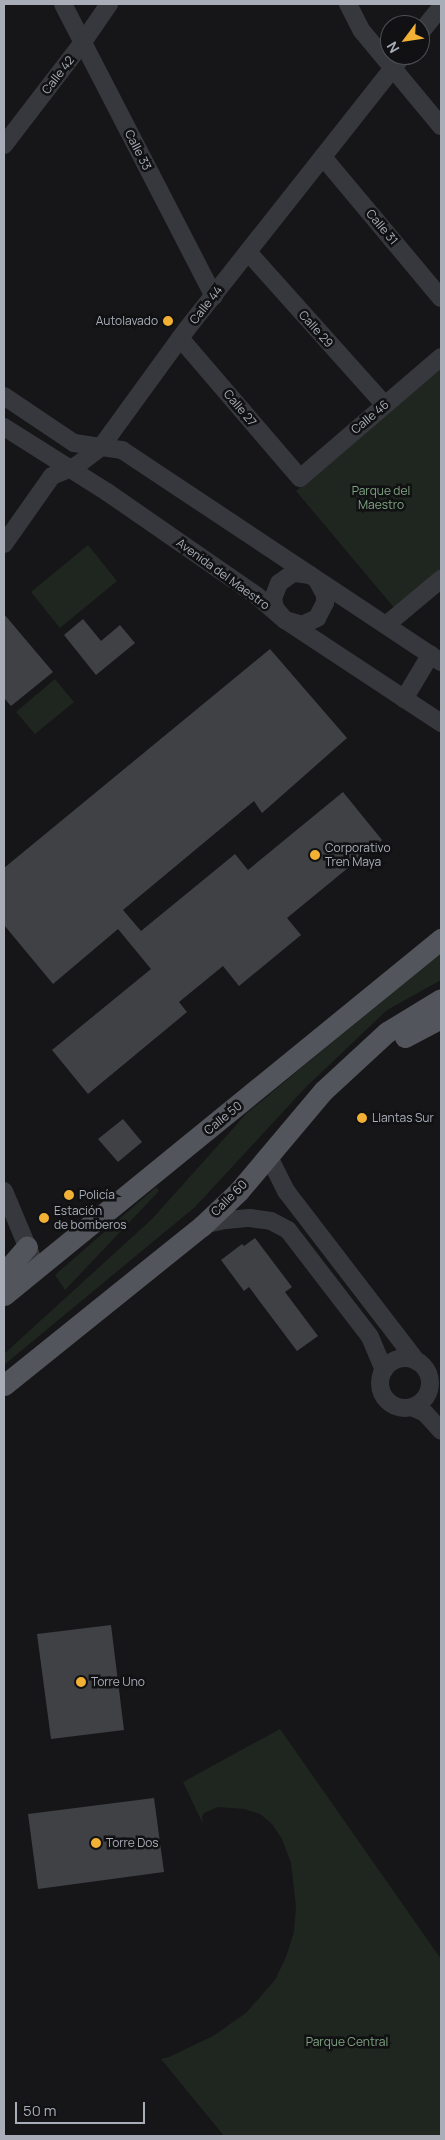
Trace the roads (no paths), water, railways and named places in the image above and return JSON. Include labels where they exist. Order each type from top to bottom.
[{"type":"main road","name":"Calle 50","points":[[4,1295],[441,939]]},
{"type":"main road","name":"Calle 60","points":[[4,1385],[202,1226],[238,1192],[323,1091],[387,1032],[441,999]]},
{"type":"main road","points":[[297,1122],[336,1095],[389,1048],[441,1018]]},
{"type":"main road","points":[[4,1273],[27,1247]]},
{"type":"street","name":"Calle 33","points":[[63,4],[214,296]]},
{"type":"street","name":"Calle 42","points":[[4,145],[83,42],[109,4]]},
{"type":"street","points":[[348,4],[362,31],[380,47]]},
{"type":"street","points":[[430,21],[441,7]]},
{"type":"street","name":"Calle 44","points":[[4,544],[52,476],[76,466],[101,447],[180,338],[395,65]]},
{"type":"street","points":[[399,65],[441,126]]},
{"type":"street","name":"Calle 31","points":[[323,157],[441,298]]},
{"type":"street","name":"Calle 29","points":[[248,252],[385,405]]},
{"type":"street","name":"Calle 27","points":[[180,338],[300,478]]},
{"type":"street","name":"Calle 46","points":[[300,478],[441,357]]},
{"type":"street","points":[[4,396],[74,443],[122,450],[436,658],[404,699]]},
{"type":"street","name":"Avenida del Maestro","points":[[4,427],[107,492],[241,585],[285,620],[441,723]]},
{"type":"street","points":[[293,573],[313,577],[325,595],[325,603],[318,618],[302,625],[285,620],[275,608],[275,590],[279,583],[293,573]]},
{"type":"street","points":[[386,625],[441,579]]},
{"type":"street","points":[[268,1155],[286,1191],[417,1362],[423,1367],[441,1398]]},
{"type":"street","points":[[4,1191],[36,1270]]},
{"type":"street","points":[[202,1226],[226,1220],[250,1218],[271,1221],[288,1230],[370,1338],[384,1370]]},
{"type":"street","points":[[417,1362],[410,1359],[395,1360],[384,1370],[380,1386],[387,1400],[399,1407],[412,1407],[425,1413],[441,1430]]},
{"type":"street","points":[[412,1407],[424,1398],[430,1382]]},
{"type":"place","name":"Autolavado","points":[[168,321]]},
{"type":"place","name":"Corporativo Tren Maya","points":[[315,855]]},
{"type":"place","name":"Llantas Sur","points":[[362,1118]]},
{"type":"place","name":"Policía","points":[[69,1195]]},
{"type":"place","name":"Estación de bomberos","points":[[44,1218]]},
{"type":"place","name":"Torre Uno","points":[[81,1682]]},
{"type":"place","name":"Torre Dos","points":[[96,1843]]},
{"type":"park label","name":"Parque del Maestro","points":[[381,498]]},
{"type":"park label","name":"Parque Central","points":[[347,2042]]}]
